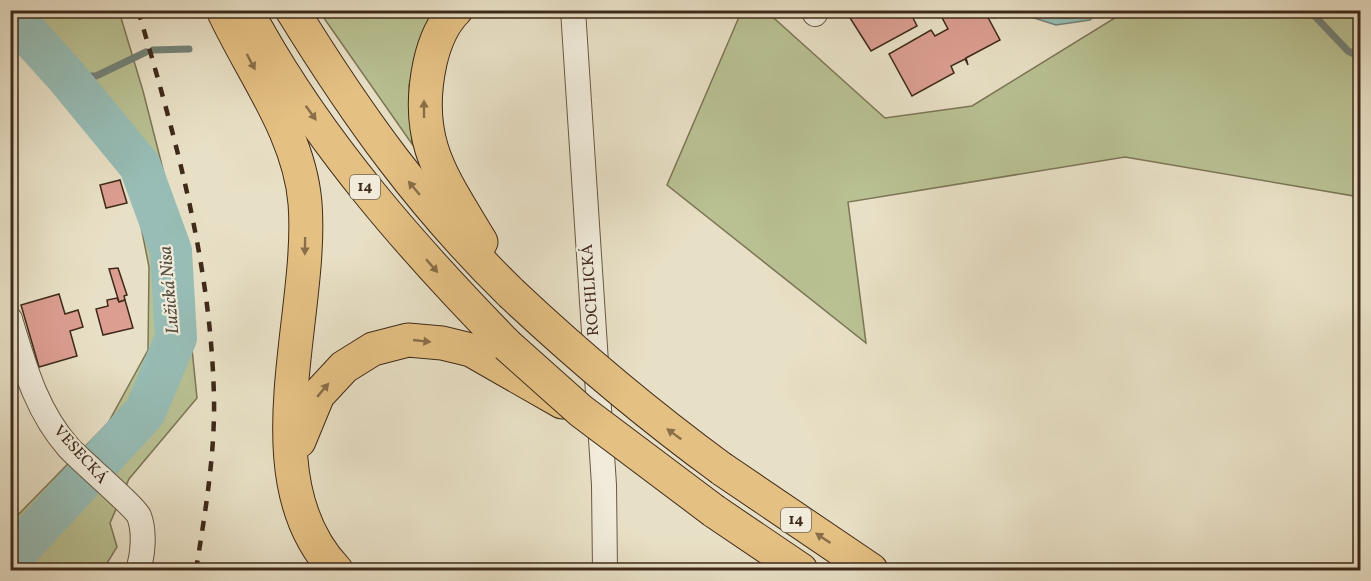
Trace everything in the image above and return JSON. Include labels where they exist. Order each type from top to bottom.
[{"type":"highway","points":[[223,10],[290,142],[305,201],[304,273],[298,318],[290,444],[299,502],[312,535],[336,570]]},
{"type":"highway","name":"14","points":[[246,10],[298,96],[380,206],[448,285],[507,345],[580,411],[714,511],[801,570]]},
{"type":"highway","name":"14","points":[[292,10],[377,142],[471,254],[511,293],[585,362],[654,418],[722,469],[871,570]]},
{"type":"highway","points":[[456,10],[434,47],[424,89],[424,126],[440,173],[511,293]]},
{"type":"highway","points":[[292,462],[318,395],[344,367],[373,349],[408,340],[442,343],[471,350],[580,411]]},
{"type":"street","name":"ROCHLICKÁ","points":[[573,10],[604,485],[605,570]]},
{"type":"street","name":"VESECKÁ","points":[[10,319],[31,389],[68,447],[132,508],[142,539],[138,570]]},
{"type":"green space","points":[[742,10],[766,11],[885,118],[972,106],[1126,11],[1360,11],[1360,197],[1125,157],[848,202],[866,343],[667,185]]},
{"type":"green space","points":[[10,11],[119,11],[143,91],[181,240],[197,398],[129,479],[110,523],[117,547],[103,570],[11,570],[11,522],[108,423],[148,350],[149,267],[132,181],[11,42]]},
{"type":"green space","points":[[319,11],[434,11],[409,85],[412,144]]},
{"type":"water","points":[[1012,11],[1099,11],[1090,20],[1056,25]]},
{"type":"building","points":[[845,10],[909,10],[917,26],[871,51]]},
{"type":"building","points":[[938,10],[984,10],[1000,40],[966,58],[968,65],[965,59],[951,66],[954,73],[912,96],[889,54],[931,30],[935,36],[948,29]]},
{"type":"building","points":[[120,180],[127,203],[106,208],[100,185]]},
{"type":"building","points":[[118,268],[127,295],[124,296],[125,300],[119,302],[109,269]]},
{"type":"building","points":[[59,294],[65,314],[78,310],[83,327],[70,331],[77,356],[39,367],[21,305]]},
{"type":"building","points":[[117,298],[119,302],[125,300],[133,328],[103,335],[96,309],[108,306],[107,300]]},
{"type":"waterway","points":[[995,15],[1003,10]]},
{"type":"waterway","points":[[1309,10],[1348,51],[1360,57]]},
{"type":"waterway","name":"Lužická Nisa","points":[[10,14],[66,76],[140,166],[171,251],[176,338],[145,412],[10,559]]},
{"type":"waterway","points":[[153,50],[189,49]]},
{"type":"waterway","points":[[66,76],[96,76],[146,52]]},
{"type":"railway","points":[[138,10],[178,154],[199,250],[206,299],[214,398],[213,441],[196,570]]}]
